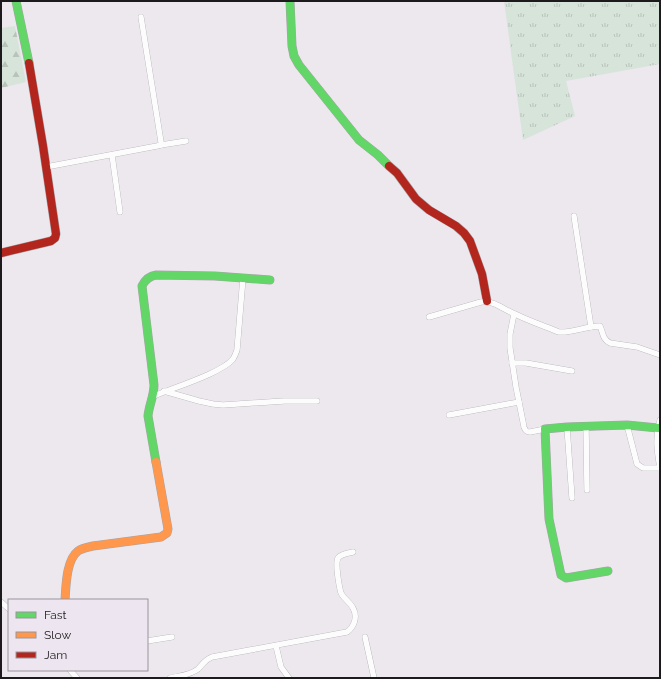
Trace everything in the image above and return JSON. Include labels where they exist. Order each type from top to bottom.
[{"type":"street","points":[[1,253],[51,241],[55,238],[56,234],[46,167],[16,1]]},
{"type":"street","points":[[290,1],[294,56],[359,140],[378,154],[397,173],[416,198],[429,210],[456,226],[464,233],[471,244],[483,278],[486,301]]},
{"type":"street","points":[[141,17],[161,145]]},
{"type":"street","points":[[46,167],[186,141]]},
{"type":"street","points":[[112,155],[120,212]]},
{"type":"street","points":[[574,216],[591,327]]},
{"type":"street","points":[[64,599],[69,566],[72,558],[77,552],[84,548],[93,546],[161,537],[167,533],[168,529],[148,416],[154,396],[154,379],[142,286],[146,279],[151,275],[156,275],[270,280]]},
{"type":"street","points":[[154,396],[208,374],[232,360],[237,350],[243,278]]},
{"type":"street","points":[[429,316],[486,301],[559,332],[568,332],[600,326],[604,338],[610,343],[638,347],[660,355]]},
{"type":"street","points":[[514,314],[510,334],[510,348],[519,402],[525,430],[527,432],[568,427],[586,426],[659,424],[657,451],[660,468],[644,468],[637,464],[627,425]]},
{"type":"street","points":[[512,362],[572,370]]},
{"type":"street","points":[[164,391],[199,401],[223,405],[284,401],[317,401]]},
{"type":"street","points":[[449,415],[519,402]]},
{"type":"street","points":[[586,426],[587,490]]},
{"type":"street","points":[[568,427],[572,498]]},
{"type":"street","points":[[545,429],[549,519],[561,575],[566,578],[608,571]]},
{"type":"street","points":[[170,678],[196,671],[204,661],[212,657],[344,633],[351,629],[354,623],[355,611],[343,597],[340,589],[337,565],[339,557],[353,552]]},
{"type":"street","points":[[148,641],[172,637]]},
{"type":"street","points":[[365,637],[374,678]]},
{"type":"street","points":[[276,646],[281,667],[288,678]]},
{"type":"green space","points":[[504,1],[660,1],[660,64],[566,81],[575,116],[523,140]]},
{"type":"green space","points":[[15,26],[26,82],[1,88],[1,28]]},
{"type":"traffic: fast","points":[[16,1],[29,63]]},
{"type":"traffic: fast","points":[[290,1],[292,46],[294,56],[299,65],[359,140],[389,166]]},
{"type":"traffic: fast","points":[[156,462],[148,416],[154,385],[142,286],[143,284],[149,277],[156,275],[215,276],[270,280]]},
{"type":"traffic: fast","points":[[608,571],[566,578],[561,575],[549,519],[545,429],[627,425],[658,428]]},
{"type":"traffic: slow","points":[[65,599],[66,581],[69,567],[74,555],[78,551],[83,548],[93,546],[161,537],[167,533],[168,529],[156,462]]},
{"type":"traffic: jam","points":[[1,253],[51,241],[55,238],[56,234],[29,63]]},
{"type":"traffic: jam","points":[[389,166],[397,173],[416,199],[429,210],[456,226],[470,241],[482,274],[487,301]]}]
